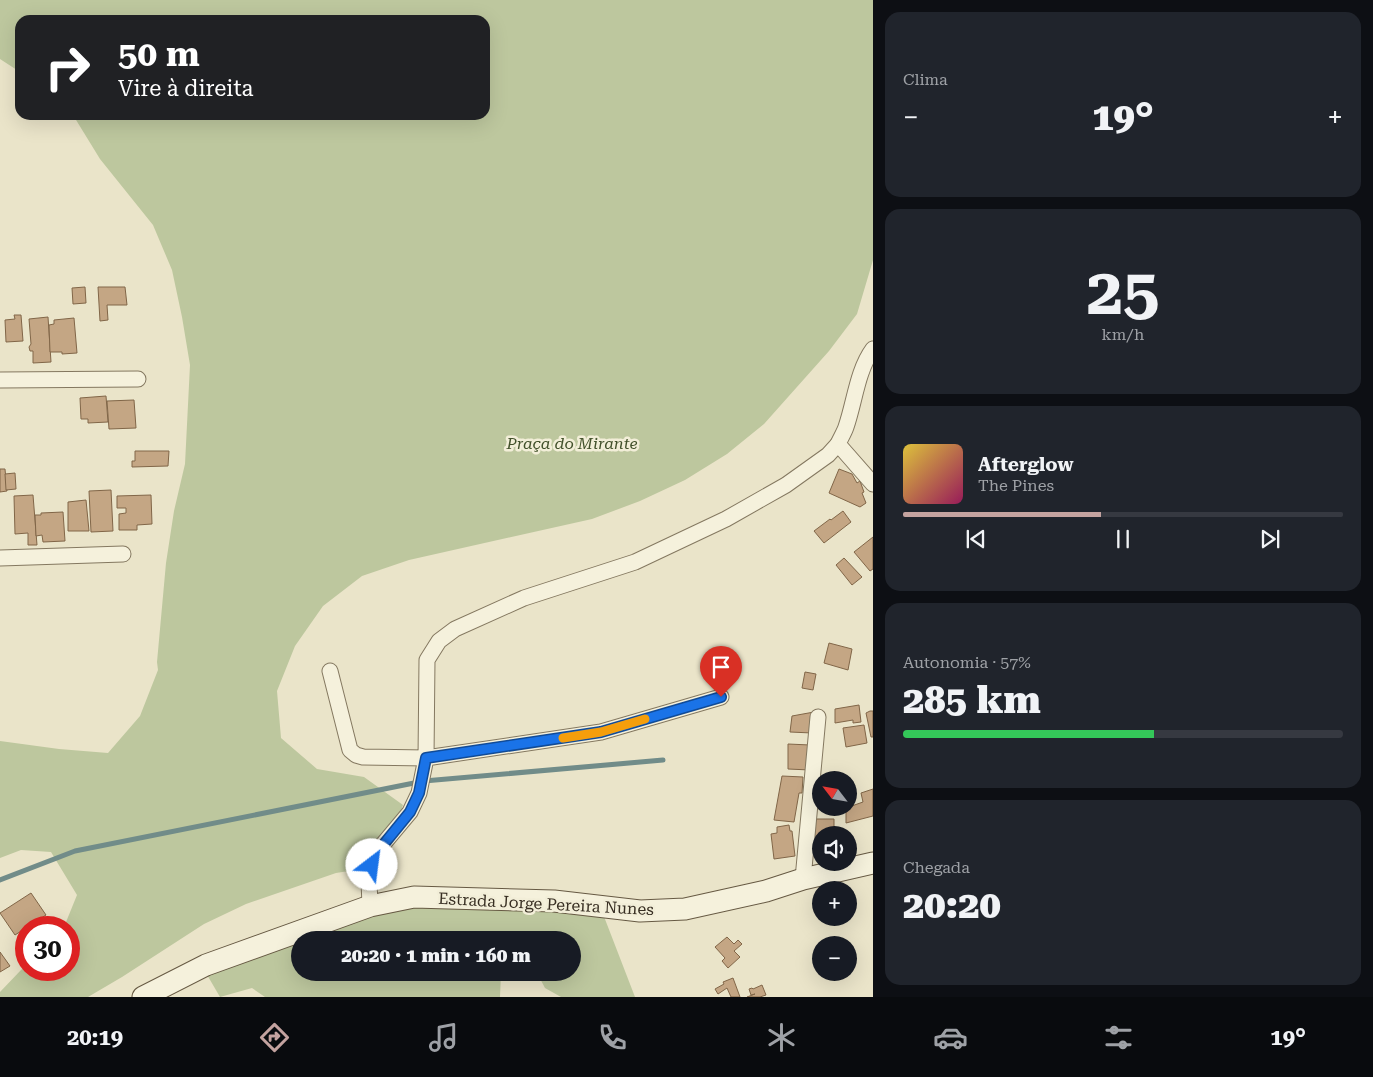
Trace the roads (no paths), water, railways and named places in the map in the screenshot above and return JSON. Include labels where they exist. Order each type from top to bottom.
[{"type":"street","points":[[370,906],[369,881],[372,865],[379,850],[410,812],[419,793],[426,758],[426,660],[439,642],[455,629],[524,598],[635,562],[726,519],[786,485],[828,455],[838,444],[846,428],[856,388],[866,359],[873,349]]},
{"type":"street","points":[[0,380],[138,379]]},
{"type":"street","points":[[838,444],[873,484]]},
{"type":"street","points":[[0,558],[123,554]]},
{"type":"street","points":[[330,671],[350,750],[356,755],[363,757],[426,758],[601,732],[721,697]]},
{"type":"street","points":[[803,879],[818,717]]},
{"type":"street","name":"Estrada Jorge Pereira Nunes","points":[[142,997],[206,965],[370,906],[414,897],[554,901],[640,911],[685,909],[766,891],[803,879],[873,862]]},
{"type":"waterway","points":[[0,880],[75,851],[424,781],[663,760]]},
{"type":"park label","name":"Praça do Mirante","points":[[572,443]]}]
